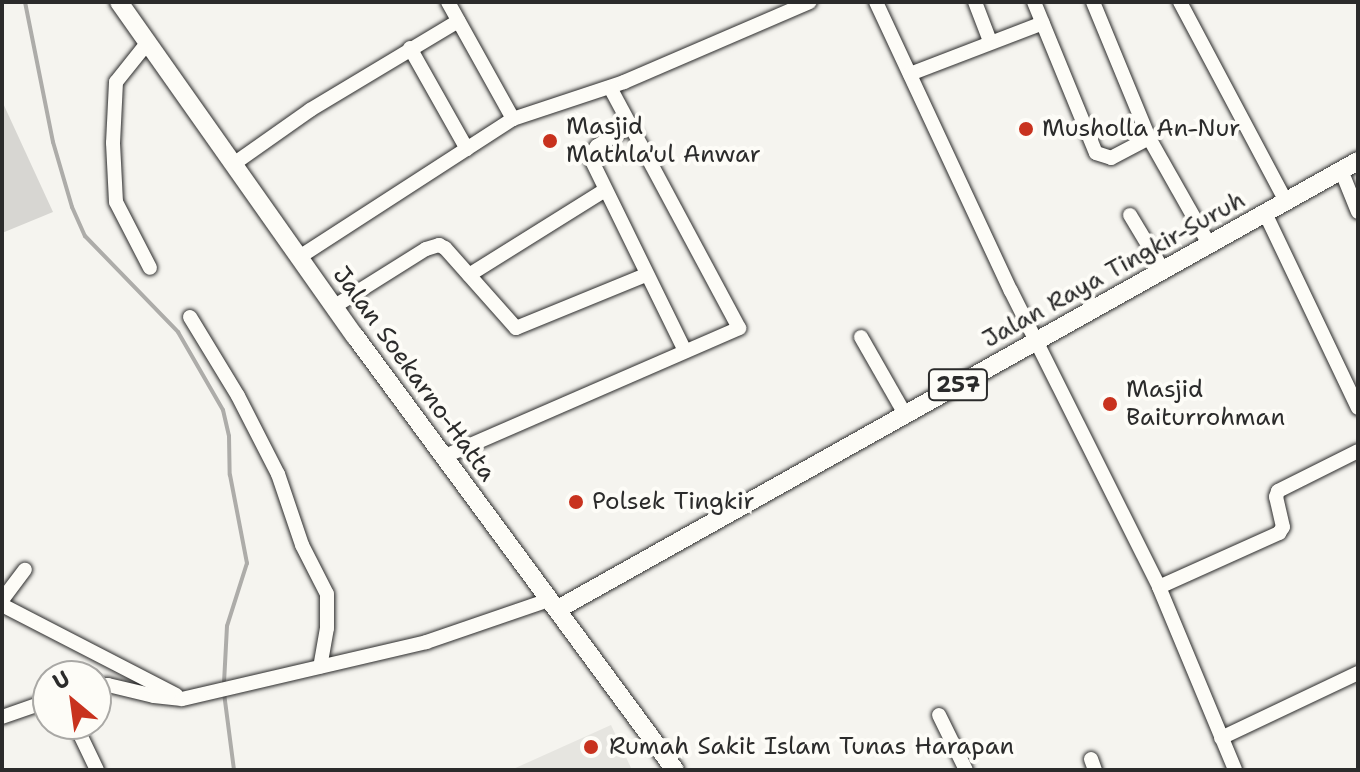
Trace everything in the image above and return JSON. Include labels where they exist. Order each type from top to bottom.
[{"type":"main road","name":"Jalan Soekarno-Hatta","points":[[119,2],[443,457],[675,770]]},
{"type":"main road","name":"Jalan Raya Tingkir-Suruh","points":[[553,604],[905,414],[1358,161]]},
{"type":"street","points":[[448,2],[513,119]]},
{"type":"street","points":[[301,256],[513,119],[610,87],[810,2]]},
{"type":"street","points":[[876,2],[1036,341],[1159,587],[1235,770]]},
{"type":"street","points":[[975,2],[990,41]]},
{"type":"street","points":[[1034,2],[1099,157],[1111,158],[1149,138]]},
{"type":"street","points":[[1180,2],[1286,201]]},
{"type":"street","points":[[1096,3],[1149,138],[1209,244]]},
{"type":"street","points":[[235,163],[310,110],[458,21]]},
{"type":"street","points":[[910,74],[1043,23]]},
{"type":"street","points":[[148,42],[116,82],[113,143],[116,202],[150,268]]},
{"type":"street","points":[[410,48],[467,149]]},
{"type":"street","points":[[443,457],[740,326],[610,87]]},
{"type":"street","points":[[631,125],[592,151],[590,157],[685,351]]},
{"type":"street","points":[[1341,170],[1358,212]]},
{"type":"street","points":[[469,275],[605,190]]},
{"type":"street","points":[[1265,213],[1358,408]]},
{"type":"street","points":[[1130,215],[1163,270]]},
{"type":"street","points":[[335,306],[433,246],[444,246],[511,326],[518,328],[646,275]]},
{"type":"street","points":[[190,317],[238,396],[278,474],[302,545],[327,594],[327,628],[320,666]]},
{"type":"street","points":[[861,337],[905,414]]},
{"type":"street","points":[[1159,587],[1279,533],[1283,527],[1278,491],[1358,451]]},
{"type":"street","points":[[25,570],[2,603],[182,699]]},
{"type":"street","points":[[112,686],[182,699],[238,683],[426,642],[553,604]]},
{"type":"street","points":[[1221,738],[1358,673]]},
{"type":"street","points":[[2,717],[32,707]]},
{"type":"street","points":[[939,715],[966,770]]},
{"type":"street","points":[[83,740],[97,770]]},
{"type":"shaded area","points":[[2,101],[53,212],[2,233]]},
{"type":"shaded area","name":"Rumah Sakit Islam Tunas Harapan","points":[[611,725],[632,770],[511,770]]},
{"type":"waterway","points":[[25,2],[53,142],[72,207],[85,236],[178,332],[223,410],[229,436],[230,475],[247,563],[227,626],[224,684]]},
{"type":"waterway","points":[[224,693],[234,770]]},
{"type":"place","name":"Musholla An-Nur","points":[[1026,129]]},
{"type":"place","name":"Masjid Mathla'ul Anwar","points":[[550,141]]},
{"type":"place","name":"Masjid Baiturrohman","points":[[1110,404]]},
{"type":"place","name":"Polsek Tingkir","points":[[576,502]]},
{"type":"place","name":"Rumah Sakit Islam Tunas Harapan","points":[[591,747]]}]
